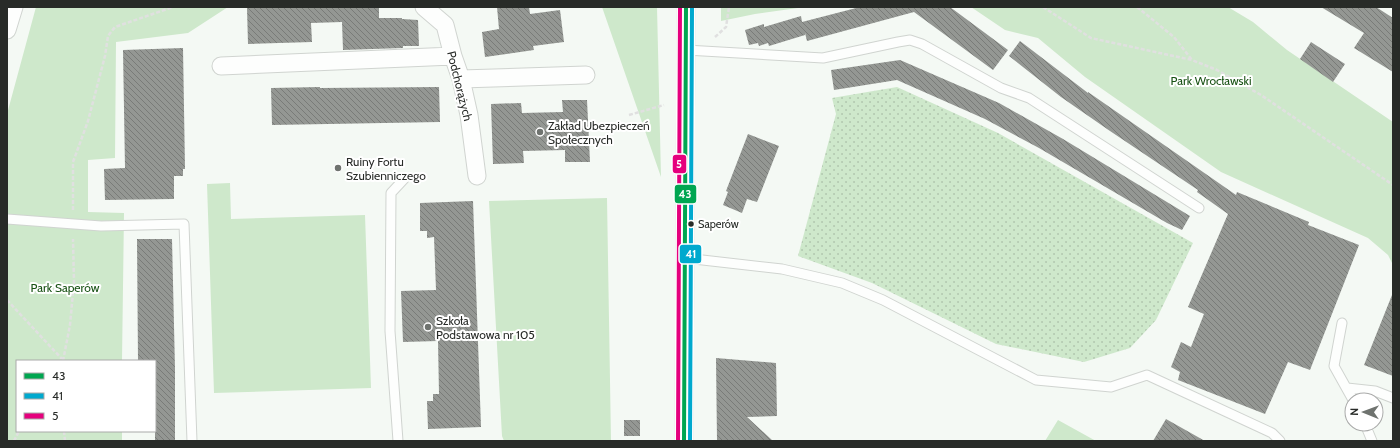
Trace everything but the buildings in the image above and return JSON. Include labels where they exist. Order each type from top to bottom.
[{"type":"street","points":[[7,30],[14,7]]},
{"type":"street","name":"Podchorążych","points":[[424,7],[445,25],[461,79],[469,115],[477,176]]},
{"type":"street","points":[[684,441],[686,7]]},
{"type":"street","points":[[221,66],[453,56]]},
{"type":"street","points":[[461,79],[586,75]]},
{"type":"lane","points":[[686,50],[823,58],[910,40],[922,44],[1001,88],[1029,98],[1199,208]]},
{"type":"lane","points":[[398,441],[390,331],[391,193],[405,178]]},
{"type":"lane","points":[[7,219],[101,226],[184,224],[192,441]]},
{"type":"lane","points":[[685,258],[782,269],[842,283],[883,300],[1036,380],[1111,387],[1147,375],[1272,433],[1280,441]]},
{"type":"lane","points":[[1342,323],[1334,366],[1349,392]]},
{"type":"lane","points":[[1347,388],[1375,391],[1393,398]]},
{"type":"path","points":[[62,360],[70,325],[74,282],[72,224],[73,162],[88,121],[105,56],[108,36],[114,27],[173,7]]},
{"type":"path","points":[[711,40],[726,27],[729,7]]},
{"type":"path","points":[[1043,7],[1091,38],[1192,60],[1217,70],[1261,95],[1393,185]]},
{"type":"path","points":[[1138,7],[1174,37],[1192,60]]},
{"type":"path","points":[[629,116],[664,105]]},
{"type":"path","points":[[7,300],[62,360]]},
{"type":"path","points":[[14,441],[18,432]]},
{"type":"green space","name":"Park Saperów","points":[[36,7],[228,7],[188,33],[116,42],[115,158],[88,160],[88,212],[124,213],[122,360],[16,360],[16,432],[122,432],[122,441],[7,441],[7,114]]},
{"type":"green space","points":[[602,7],[657,7],[661,177]]},
{"type":"green space","points":[[721,7],[805,7],[755,14],[721,21]]},
{"type":"green space","name":"Park Wrocławski","points":[[971,7],[1228,7],[1253,22],[1287,50],[1393,122],[1393,265],[1388,255],[1368,238],[1221,172],[1085,77],[1038,38],[1005,30]]},
{"type":"green space","points":[[897,87],[998,133],[1193,243],[1156,320],[1130,348],[1084,362],[996,344],[872,283],[798,256],[836,114],[832,98]]},
{"type":"green space","points":[[230,183],[231,219],[365,215],[371,388],[214,393],[207,184]]},
{"type":"green space","points":[[607,198],[611,441],[504,441],[502,436],[489,201]]},
{"type":"green space","points":[[1058,420],[1096,441],[1045,441]]},
{"type":"transit line","name":"5","points":[[678,441],[680,7]]},
{"type":"transit line","name":"43","points":[[684,441],[686,7]]},
{"type":"transit line","name":"41","points":[[690,441],[692,7]]},
{"type":"place","name":"Zakład Ubezpieczeń Społecznych","points":[[540,132]]},
{"type":"place","name":"Ruiny Fortu Szubienniczego","points":[[338,168]]},
{"type":"place","name":"Saperów","points":[[691,224]]},
{"type":"place","name":"Szkoła Podstawowa nr 105","points":[[428,327]]}]
